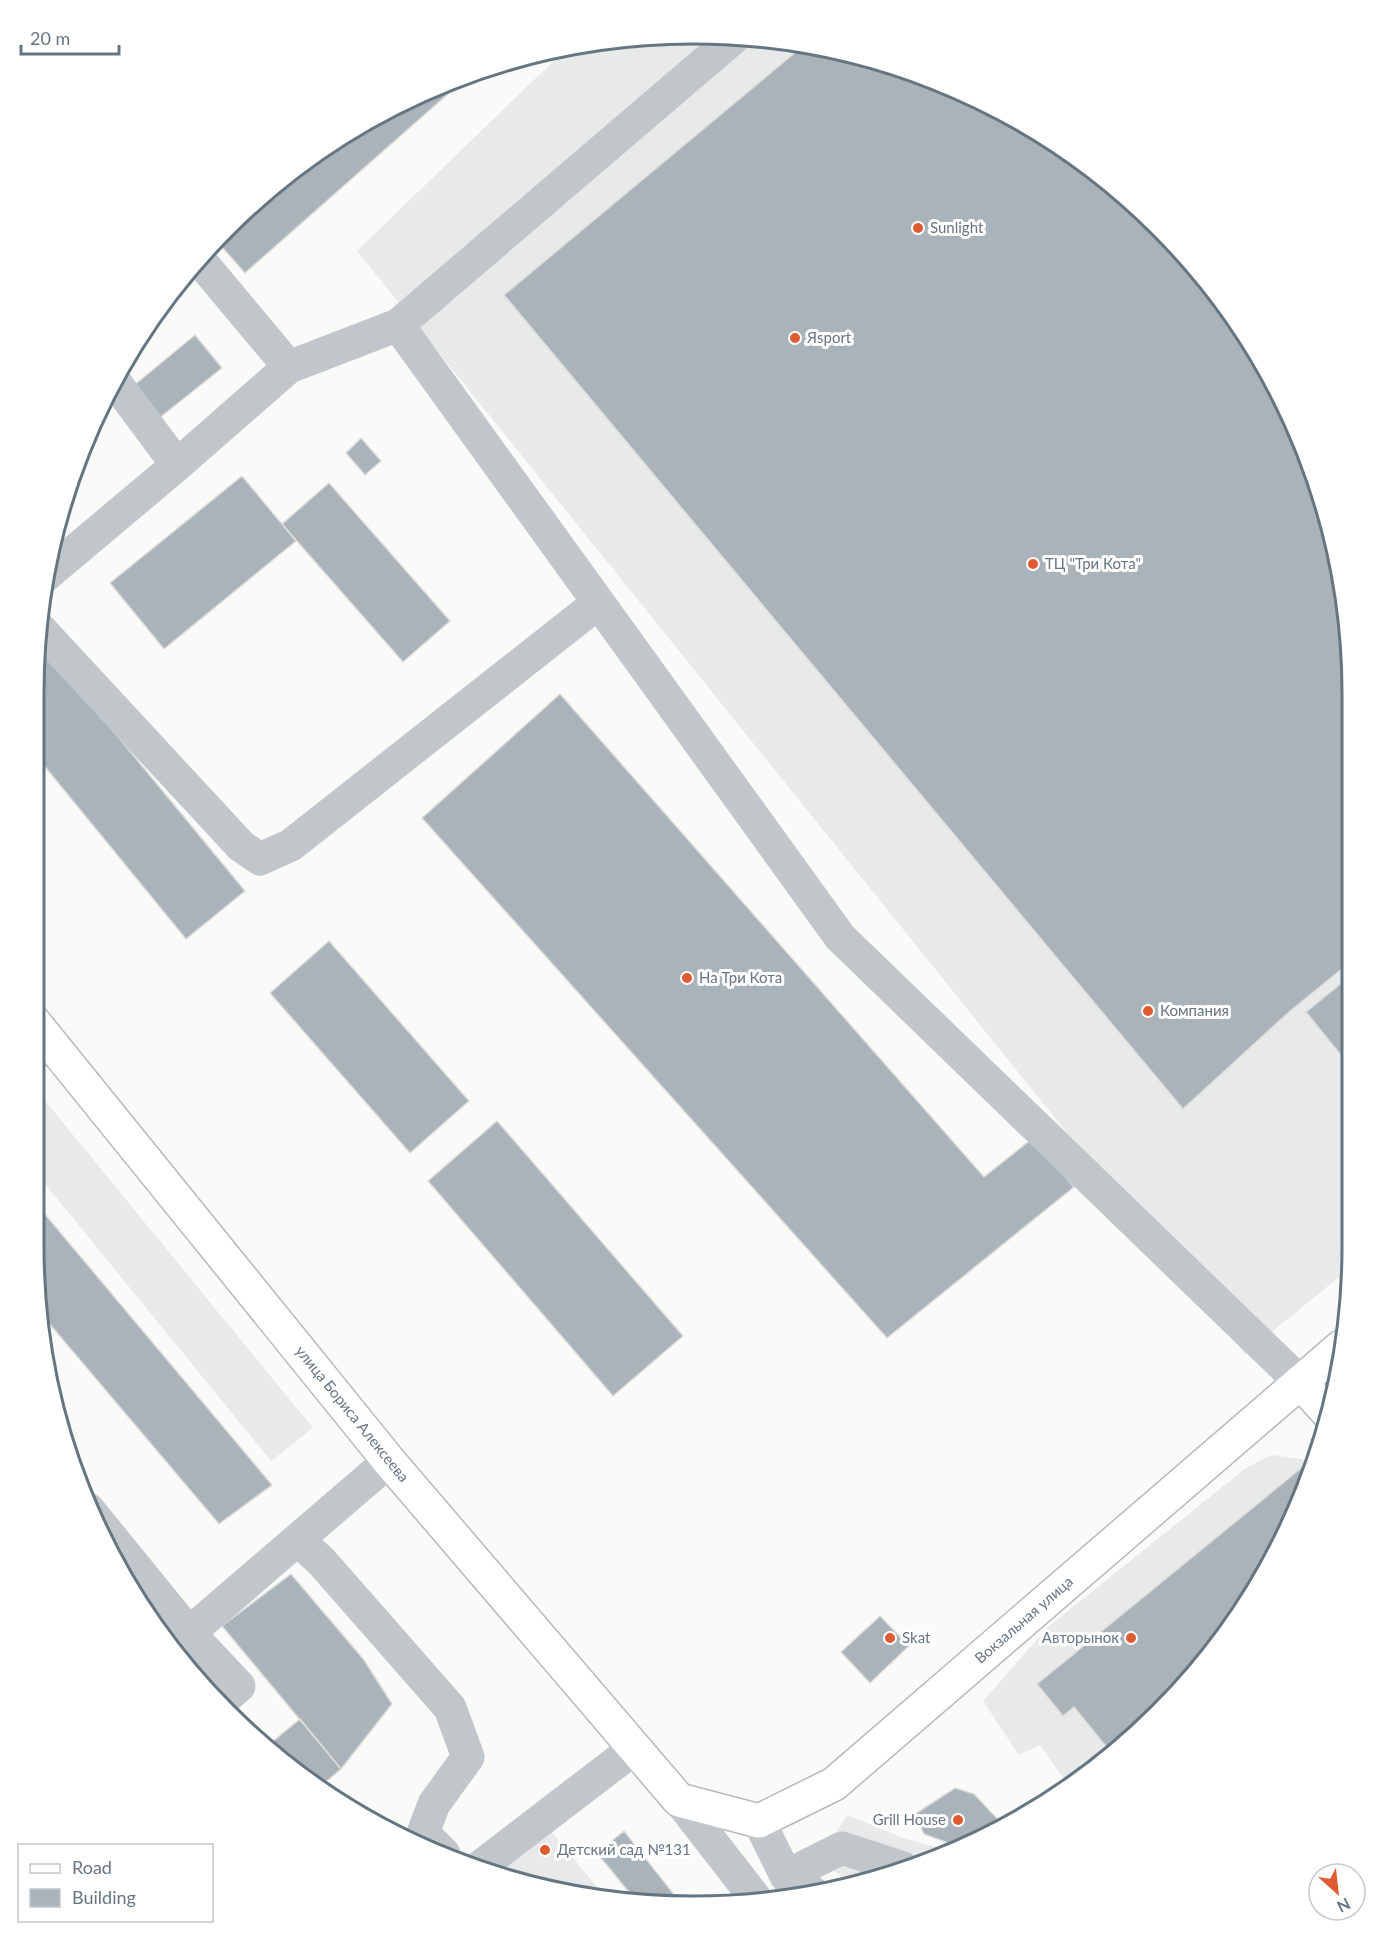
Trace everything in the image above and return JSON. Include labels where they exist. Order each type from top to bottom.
[{"type":"main road","name":"улица Бориса Алексеева","points":[[44,1036],[389,1461],[679,1800]]},
{"type":"main road","name":"Вокзальная улица","points":[[759,1821],[834,1784],[1332,1354]]},
{"type":"main road","points":[[1300,1382],[1321,1405]]},
{"type":"main road","points":[[679,1800],[759,1821]]},
{"type":"lane","points":[[56,567],[289,367],[399,325],[725,45]]},
{"type":"lane","points":[[204,266],[289,367]]},
{"type":"lane","points":[[399,325],[840,937],[1300,1382]]},
{"type":"lane","points":[[119,388],[177,465]]},
{"type":"lane","points":[[46,636],[241,846],[260,859],[291,845],[598,603]]},
{"type":"lane","points":[[189,1633],[389,1461]]},
{"type":"lane","points":[[112,1538],[189,1633],[239,1686],[226,1698]]},
{"type":"lane","points":[[298,1540],[322,1562],[450,1708],[468,1757],[434,1804],[423,1833],[432,1842]]},
{"type":"lane","points":[[486,1863],[635,1748]]},
{"type":"lane","points":[[679,1800],[752,1893]]},
{"type":"lane","points":[[759,1821],[799,1884],[842,1848],[892,1865]]},
{"type":"shaded area","name":"ТЦ \"Три Кота\"","points":[[692,44],[735,45],[819,56],[901,78],[941,93],[980,110],[1053,153],[1088,178],[1151,234],[1207,297],[1255,368],[1275,405],[1307,484],[1329,566],[1336,608],[1342,692],[1341,1276],[1245,1354],[357,251],[556,58],[608,49]]},
{"type":"shaded area","points":[[44,1099],[313,1428],[271,1461],[44,1182]]},
{"type":"shaded area","name":"Авторынок","points":[[1271,1455],[1305,1461],[1275,1535],[1255,1572],[1207,1643],[1151,1706],[1088,1762],[1062,1781],[1064,1779],[1040,1745],[1019,1755],[983,1701],[1049,1626],[1246,1468]]},
{"type":"shaded area","points":[[847,1815],[903,1838],[939,1848],[901,1862],[845,1878],[818,1862]]},
{"type":"shaded area","name":"Детский сад №131","points":[[549,1829],[599,1890],[566,1884],[502,1867]]},
{"type":"building","name":"ТЦ \"Три Кота\"","points":[[796,52],[860,66],[941,93],[1017,130],[1088,178],[1151,234],[1207,297],[1255,368],[1275,405],[1307,484],[1329,566],[1340,650],[1342,969],[1289,1012],[1183,1109],[504,295]]},
{"type":"building","points":[[453,90],[245,273],[222,247],[265,205],[297,178],[368,130],[405,110]]},
{"type":"building","points":[[195,335],[222,368],[158,419],[132,387]]},
{"type":"building","points":[[361,438],[381,461],[365,475],[346,453]]},
{"type":"building","points":[[242,476],[296,541],[164,649],[110,583]]},
{"type":"building","points":[[329,483],[450,621],[403,662],[282,524]]},
{"type":"building","points":[[49,653],[245,891],[186,939],[44,765],[45,657]]},
{"type":"building","name":"На Три Кота","points":[[560,694],[984,1177],[1033,1138],[1074,1187],[887,1338],[422,818]]},
{"type":"building","points":[[329,941],[469,1101],[410,1153],[270,993]]},
{"type":"building","points":[[1342,983],[1342,1056],[1306,1012]]},
{"type":"building","points":[[497,1121],[683,1336],[613,1396],[428,1181]]},
{"type":"building","points":[[44,1213],[272,1485],[219,1524],[48,1322],[45,1290]]},
{"type":"building","points":[[1303,1467],[1275,1535],[1232,1608],[1180,1675],[1151,1706],[1106,1747],[1074,1707],[1063,1716],[1037,1684]]},
{"type":"building","points":[[291,1574],[364,1660],[392,1704],[341,1769],[222,1626]]},
{"type":"building","points":[[880,1616],[909,1646],[870,1683],[841,1652]]},
{"type":"building","points":[[300,1719],[341,1769],[325,1782],[273,1742]]},
{"type":"building","name":"Grill House","points":[[955,1788],[974,1794],[998,1820],[949,1843],[924,1834],[915,1814]]},
{"type":"building","points":[[624,1831],[675,1896],[630,1893],[597,1853]]},
{"type":"place","name":"Sunlight","points":[[918,228]]},
{"type":"place","name":"Яsport","points":[[795,338]]},
{"type":"place","name":"ТЦ \"Три Кота\"","points":[[1033,564]]},
{"type":"place","name":"На Три Кота","points":[[687,978]]},
{"type":"place","name":"Компания","points":[[1148,1011]]},
{"type":"place","name":"Skat","points":[[890,1638]]},
{"type":"place","name":"Авторынок","points":[[1131,1638]]},
{"type":"place","name":"Grill House","points":[[958,1820]]},
{"type":"place","name":"Детский сад №131","points":[[545,1850]]}]
